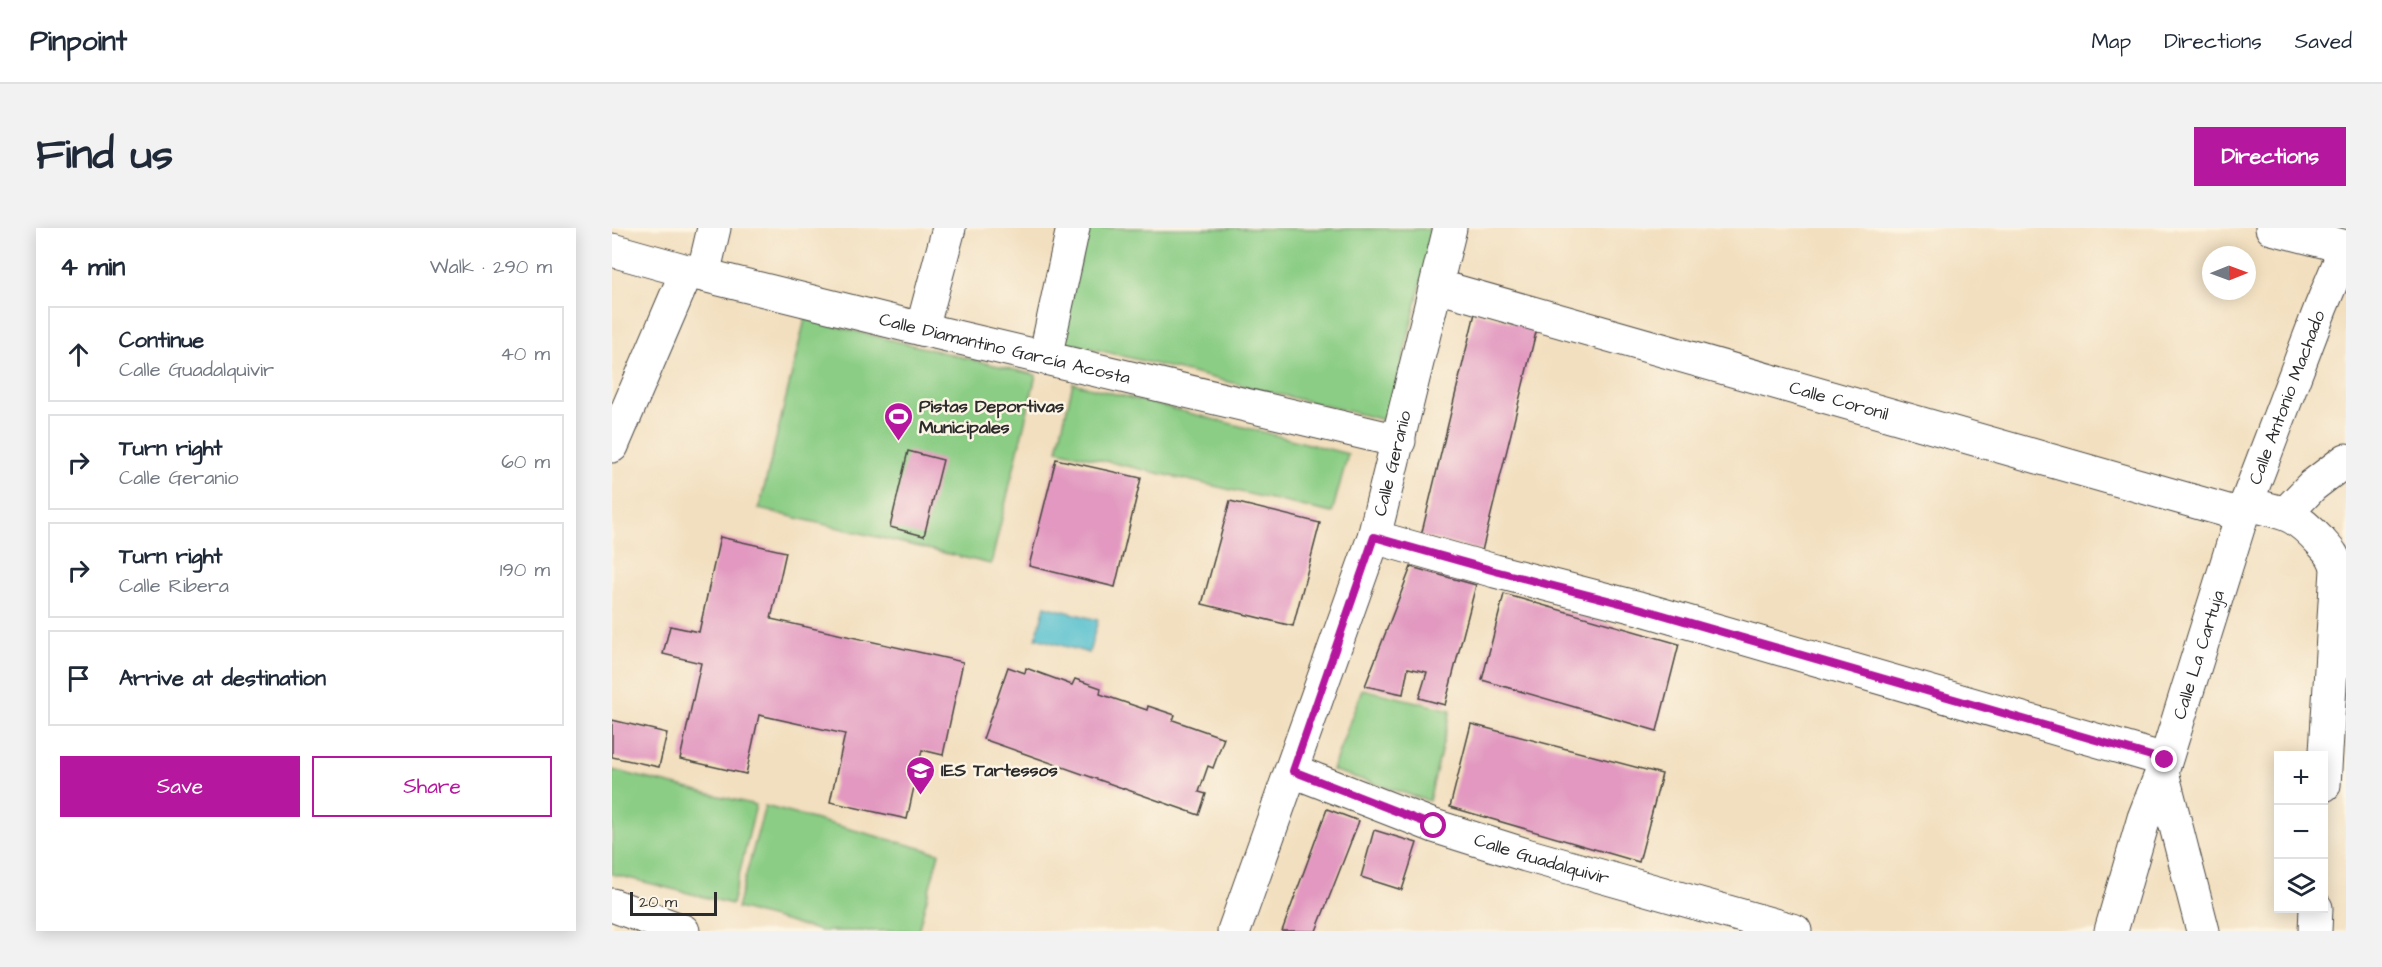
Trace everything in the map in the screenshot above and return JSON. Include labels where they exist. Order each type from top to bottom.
[{"type":"street","points":[[612,446],[695,273],[714,228]]},
{"type":"street","points":[[922,329],[949,228]]},
{"type":"street","points":[[1045,358],[1073,228]]},
{"type":"street","name":"Calle Geranio","points":[[1234,931],[1293,771],[1374,537],[1450,228]]},
{"type":"street","points":[[2272,228],[2346,247]]},
{"type":"street","name":"Calle Antonio Machado","points":[[2244,509],[2346,247]]},
{"type":"street","name":"Calle Diamantino García Acosta","points":[[612,250],[922,329],[1399,441]]},
{"type":"street","name":"Calle Coronil","points":[[1437,286],[2244,509],[2286,513]]},
{"type":"street","points":[[2328,757],[2338,687],[2337,568],[2341,558],[2302,522],[2286,513],[2312,486],[2346,460]]},
{"type":"street","name":"Calle La Cartuja","points":[[2111,931],[2134,850],[2163,766],[2244,509]]},
{"type":"street","points":[[1374,537],[1639,608],[2163,766],[2203,931]]},
{"type":"street","name":"Calle Guadalquivir","points":[[1293,771],[1444,829],[1526,855],[1795,931]]},
{"type":"street","points":[[2134,850],[2146,841],[2156,840],[2172,843],[2183,854]]},
{"type":"street","points":[[612,905],[683,931]]},
{"type":"street","points":[[2315,931],[2316,913]]},
{"type":"green space","points":[[1088,228],[1434,229],[1388,421],[1061,341]]},
{"type":"green space","name":"Pistas Deportivas Municipales","points":[[805,319],[1036,375],[991,564],[759,509]]},
{"type":"green space","points":[[1073,383],[1348,454],[1332,513],[1057,450]]},
{"type":"green space","points":[[1362,689],[1451,710],[1429,801],[1332,770]]},
{"type":"green space","points":[[612,770],[756,805],[732,904],[612,874]]},
{"type":"green space","points":[[765,806],[939,853],[918,931],[821,931],[737,908]]},
{"type":"water","points":[[1045,606],[1098,620],[1089,653],[1036,638]]},
{"type":"building","points":[[1475,313],[1537,328],[1482,551],[1421,536]]},
{"type":"building","points":[[908,451],[943,460],[924,536],[890,527]]},
{"type":"building","points":[[1056,459],[1141,478],[1115,587],[1029,566]]},
{"type":"building","points":[[1230,501],[1320,523],[1293,626],[1202,604]]},
{"type":"building","points":[[720,537],[786,552],[771,619],[963,662],[943,755],[922,750],[907,819],[830,802],[845,734],[759,715],[746,774],[680,759],[701,663],[663,654],[670,626],[699,632]]},
{"type":"building","points":[[1411,567],[1476,585],[1445,705],[1419,698],[1427,672],[1408,668],[1403,694],[1365,686]]},
{"type":"building","points":[[1504,594],[1679,644],[1657,731],[1482,680]]},
{"type":"building","points":[[1008,667],[1025,673],[1026,668],[1072,685],[1075,679],[1101,688],[1100,694],[1147,710],[1148,706],[1175,715],[1173,720],[1224,738],[1213,768],[1208,766],[1199,792],[1206,794],[1199,815],[983,739]]},
{"type":"building","points":[[612,720],[667,733],[659,767],[612,757]]},
{"type":"building","points":[[1471,724],[1662,774],[1639,862],[1450,807]]},
{"type":"building","points":[[1327,809],[1359,821],[1316,931],[1282,931]]},
{"type":"building","points":[[1374,830],[1417,843],[1402,890],[1361,877]]},
{"type":"place","name":"Pistas Deportivas Municipales","points":[[898,442]]},
{"type":"place","name":"IES Tartessos","points":[[920,796]]},
{"type":"route","points":[[1434,826],[1293,771],[1374,537],[1639,608],[2165,760]]}]
